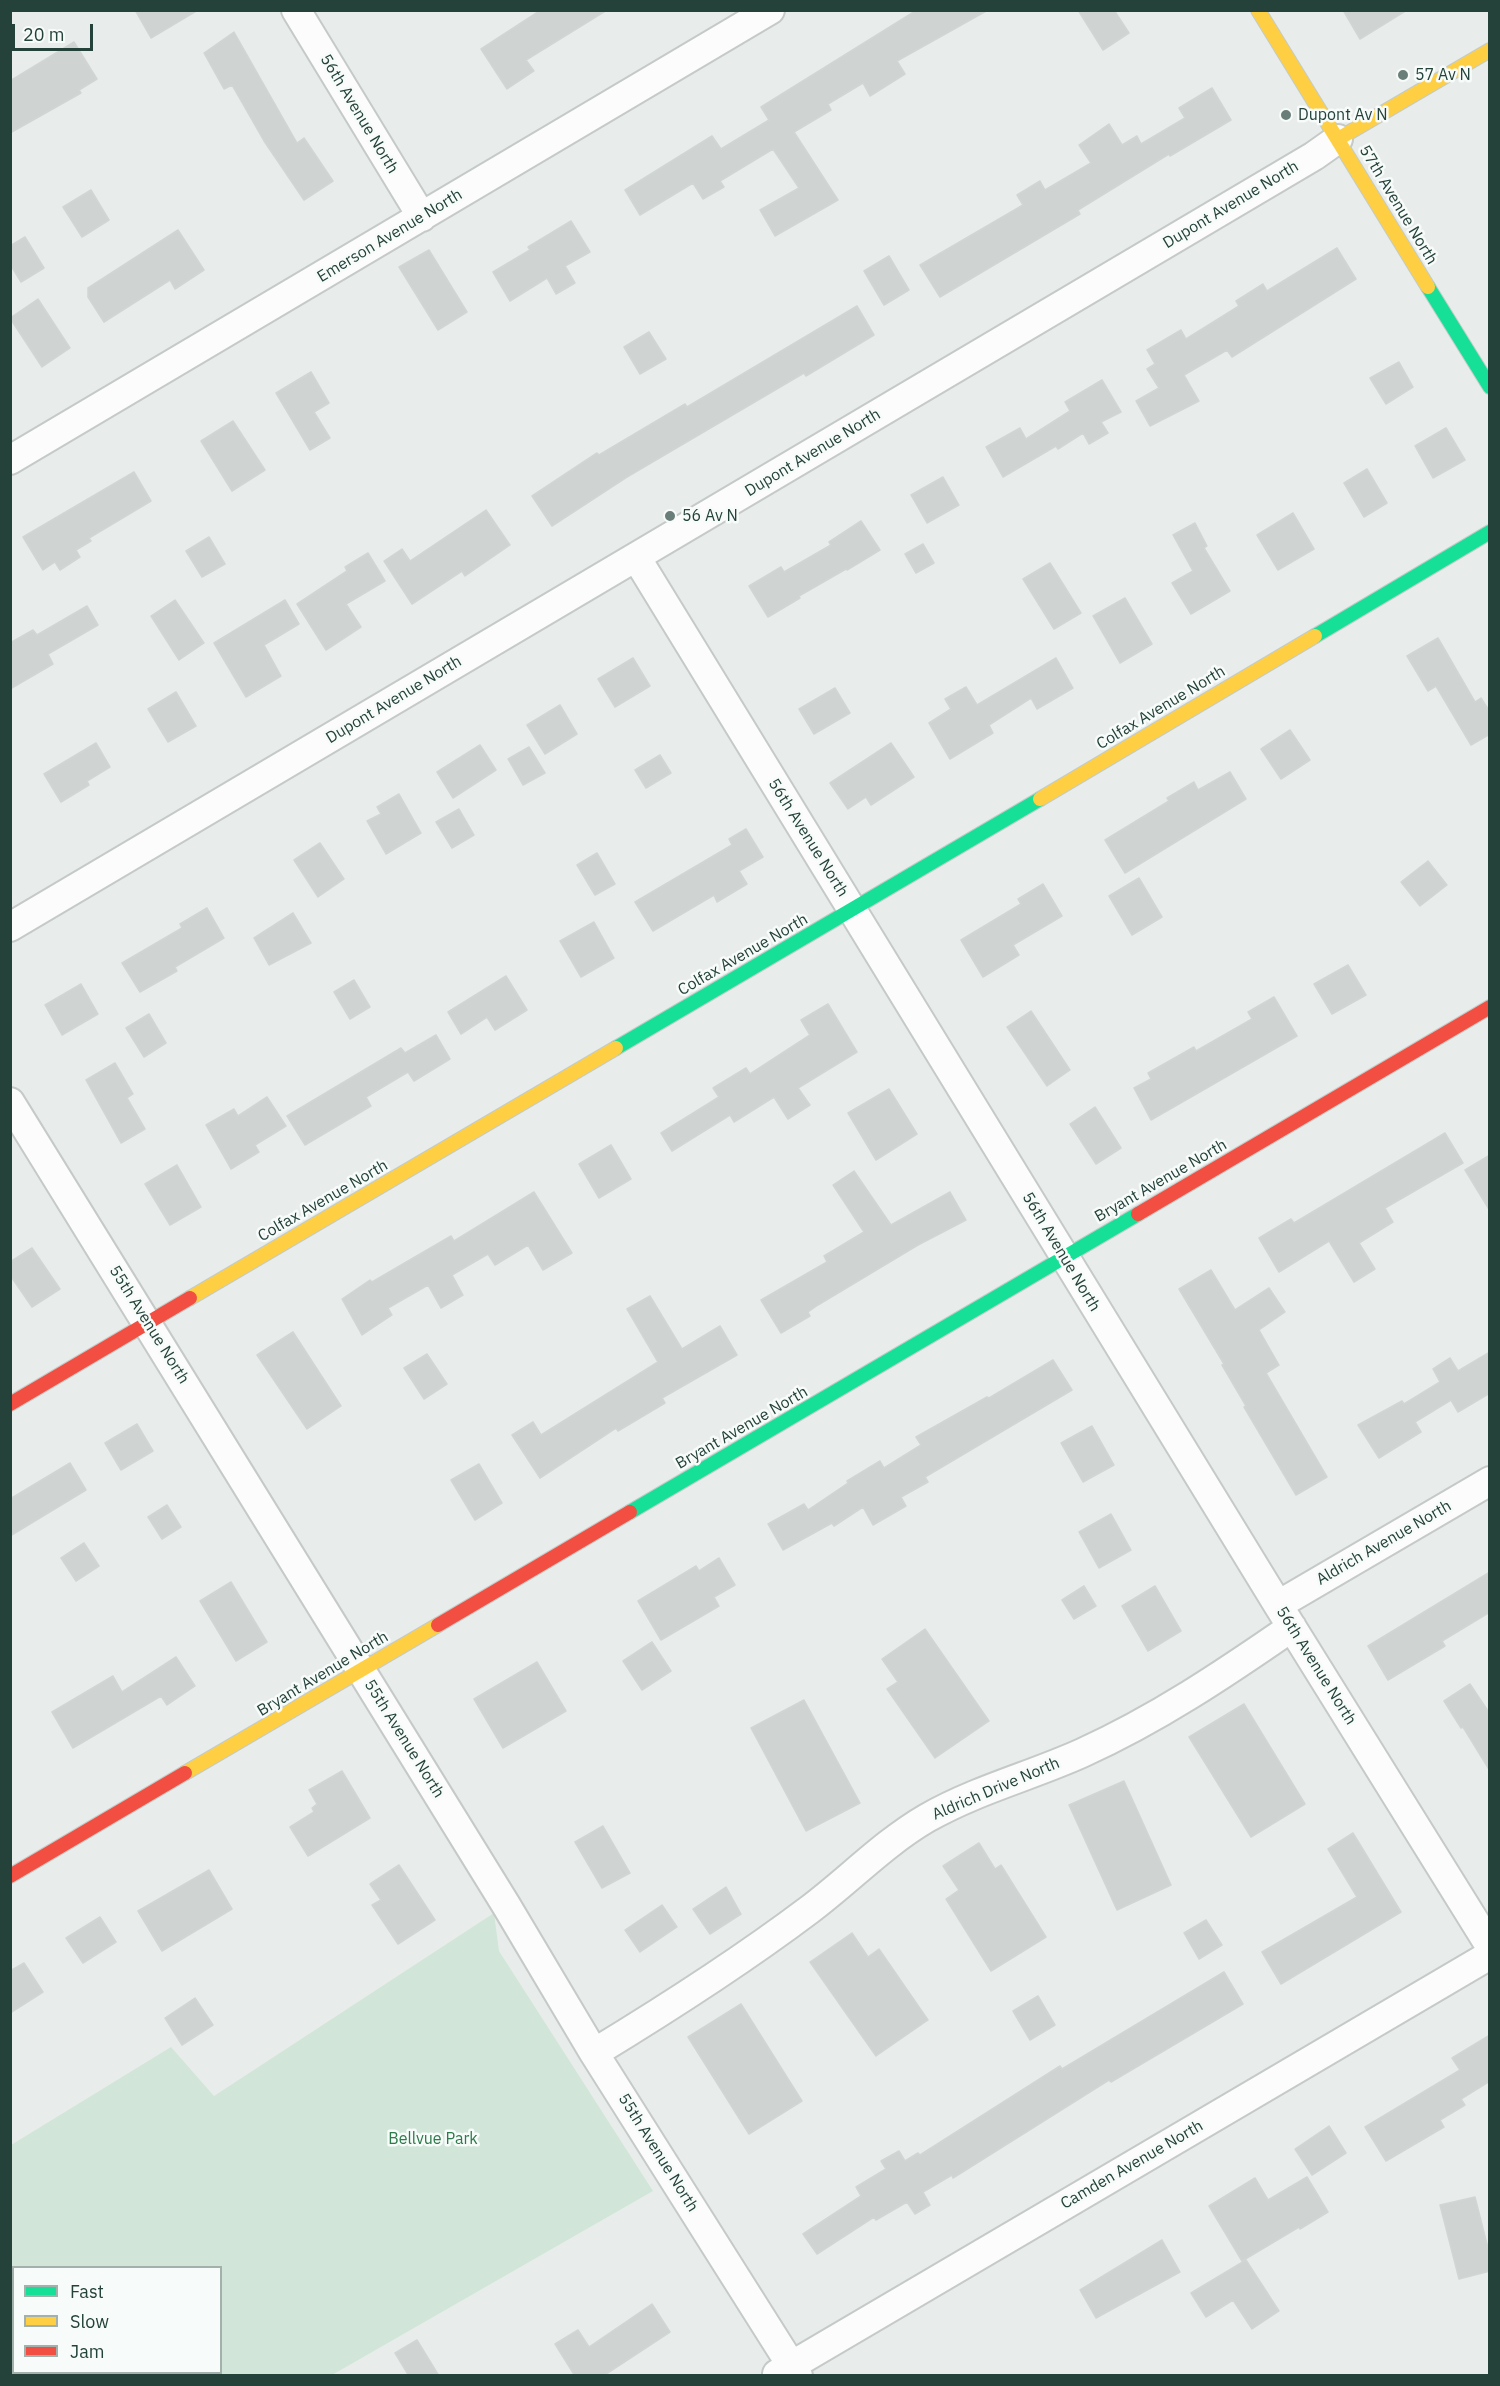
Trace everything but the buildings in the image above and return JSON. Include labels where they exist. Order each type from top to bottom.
[{"type":"street","name":"56th Avenue North","points":[[296,10],[422,217]]},
{"type":"street","name":"Emerson Avenue North","points":[[10,460],[770,10]]},
{"type":"street","name":"57th Avenue North","points":[[1258,10],[1490,387]]},
{"type":"street","name":"Dupont Avenue North","points":[[10,927],[1490,50]]},
{"type":"street","name":"Colfax Avenue North","points":[[10,1404],[852,910],[1490,532]]},
{"type":"street","name":"56th Avenue North","points":[[636,557],[1064,1257],[1490,1946]]},
{"type":"street","name":"Bryant Avenue North","points":[[10,1876],[1490,1007]]},
{"type":"street","name":"55th Avenue North","points":[[10,1102],[362,1671],[788,2372]]},
{"type":"street","name":"Aldrich Avenue North","points":[[1285,1616],[1490,1481]]},
{"type":"street","name":"Aldrich Drive North","points":[[594,2053],[754,1951],[895,1839],[927,1818],[963,1800],[1080,1754],[1140,1725],[1208,1685],[1285,1616]]},
{"type":"street","name":"Camden Avenue North","points":[[788,2372],[1490,1955]]},
{"type":"green space","name":"Bellvue Park","points":[[494,1913],[499,1951],[653,2191],[332,2375],[11,2375],[11,2145],[171,2047],[214,2096]]},
{"type":"traffic: fast","points":[[1428,287],[1490,387]]},
{"type":"traffic: fast","points":[[1315,636],[1490,532]]},
{"type":"traffic: fast","points":[[616,1048],[1040,799]]},
{"type":"traffic: fast","points":[[630,1512],[1138,1214]]},
{"type":"traffic: slow","points":[[1258,10],[1428,287]]},
{"type":"traffic: slow","points":[[1338,139],[1490,50]]},
{"type":"traffic: slow","points":[[1040,799],[1315,636]]},
{"type":"traffic: slow","points":[[190,1298],[616,1048]]},
{"type":"traffic: slow","points":[[185,1773],[438,1625]]},
{"type":"traffic: jam","points":[[1138,1214],[1490,1007]]},
{"type":"traffic: jam","points":[[10,1404],[190,1298]]},
{"type":"traffic: jam","points":[[438,1625],[630,1512]]},
{"type":"traffic: jam","points":[[10,1876],[185,1773]]},
{"type":"place","name":"57 Av N","points":[[1403,75]]},
{"type":"place","name":"Dupont Av N","points":[[1286,115]]},
{"type":"place","name":"56 Av N","points":[[670,516]]}]
